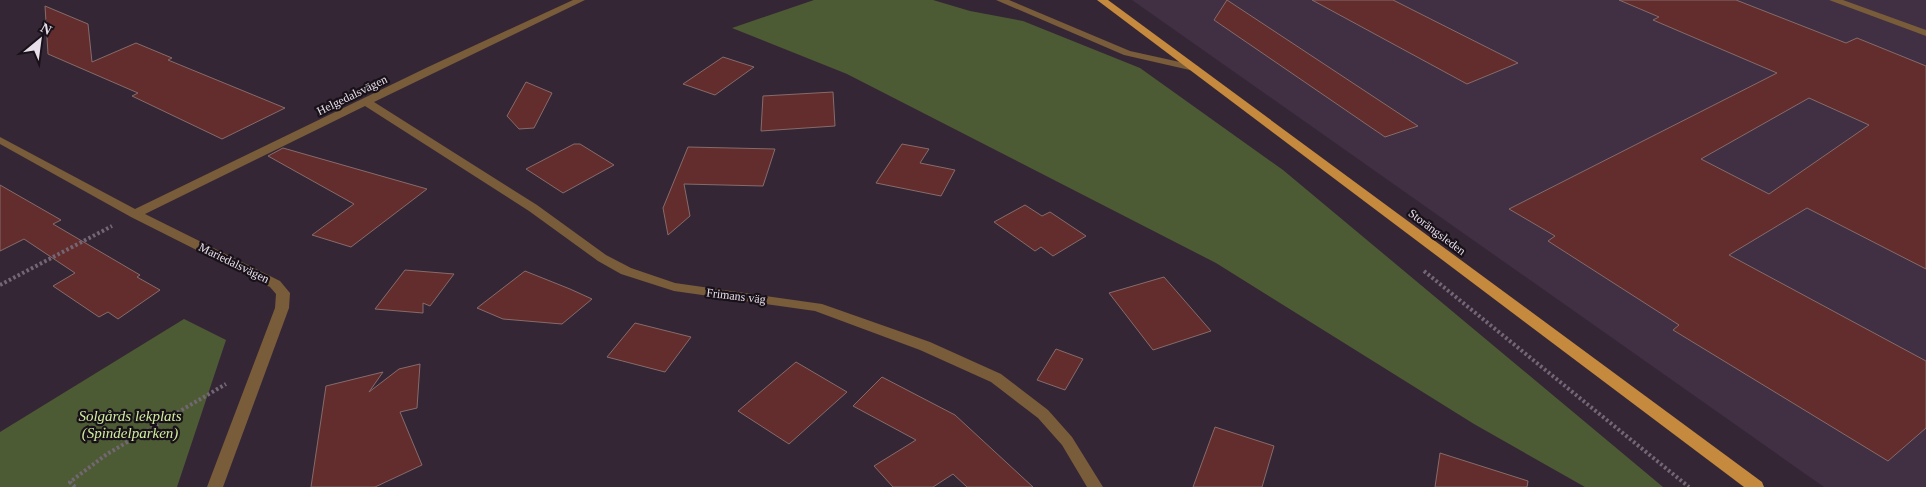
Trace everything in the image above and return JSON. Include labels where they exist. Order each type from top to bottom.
[{"type":"main road","name":"Storängsleden","points":[[1102,0],[1756,487]]},
{"type":"street","name":"Helgedalsvägen","points":[[135,214],[432,69],[580,0]]},
{"type":"street","points":[[1001,0],[1127,53],[1194,68]]},
{"type":"street","points":[[1834,0],[1926,33]]},
{"type":"street","name":"Frimans väg","points":[[367,102],[532,208],[602,258],[626,272],[674,287],[817,308],[925,346],[996,378],[1043,414],[1066,441],[1095,487]]},
{"type":"street","name":"Mariedalsvägen","points":[[0,140],[135,214],[275,284],[283,293],[282,308],[215,487]]},
{"type":"path","points":[[0,286],[135,214]]},
{"type":"path","points":[[1420,268],[1689,487]]},
{"type":"path","points":[[75,487],[70,482],[107,454],[208,393],[260,366]]},
{"type":"shaded area","points":[[1132,0],[1926,0],[1926,487],[1824,487]]},
{"type":"green space","points":[[814,0],[933,0],[970,11],[1023,21],[1140,68],[1283,170],[1663,487],[1585,487],[1474,424],[1216,263],[847,74],[732,28]]},
{"type":"green space","name":"Solgårds lekplats (Spindelparken)","points":[[184,319],[226,340],[177,487],[0,487],[0,432]]},
{"type":"building","points":[[1227,0],[1418,126],[1385,137],[1214,20]]},
{"type":"building","points":[[1312,0],[1393,0],[1518,63],[1467,84]]},
{"type":"building","points":[[1619,0],[1736,0],[1846,43],[1857,38],[1926,66],[1926,269],[1807,208],[1729,255],[1926,361],[1926,428],[1888,461],[1673,330],[1679,325],[1548,241],[1555,236],[1509,209],[1777,73],[1653,20],[1659,17]],"holes":[[[1809,98],[1869,125],[1769,194],[1701,159]]]},
{"type":"building","points":[[45,6],[88,24],[92,62],[136,43],[172,58],[168,60],[285,108],[222,139],[132,96],[138,93],[48,54]]},
{"type":"building","points":[[723,57],[754,67],[715,95],[683,84]]},
{"type":"building","points":[[526,82],[552,93],[534,128],[519,129],[507,116]]},
{"type":"building","points":[[833,92],[835,126],[761,131],[763,96]]},
{"type":"building","points":[[574,144],[580,144],[614,165],[563,193],[526,169]]},
{"type":"building","points":[[902,144],[929,149],[920,163],[955,170],[941,196],[876,183]]},
{"type":"building","points":[[688,147],[775,149],[763,186],[684,184],[690,216],[668,235],[663,208]]},
{"type":"building","points":[[283,148],[427,189],[351,247],[312,235],[354,204],[268,156]]},
{"type":"building","points":[[0,185],[61,220],[53,224],[140,275],[137,277],[160,290],[118,319],[108,312],[99,317],[53,286],[75,273],[24,239],[0,251]]},
{"type":"building","points":[[1025,205],[1042,216],[1050,212],[1086,236],[1053,256],[1041,247],[1035,251],[994,222]]},
{"type":"building","points":[[405,270],[454,274],[430,306],[423,303],[423,313],[375,309]]},
{"type":"building","points":[[525,271],[592,299],[562,324],[503,319],[477,308]]},
{"type":"building","points":[[1164,277],[1211,331],[1153,350],[1109,293]]},
{"type":"building","points":[[635,323],[691,337],[665,372],[607,357]]},
{"type":"building","points":[[1056,349],[1083,359],[1065,390],[1037,380]]},
{"type":"building","points":[[796,362],[847,392],[789,444],[738,411]]},
{"type":"building","points":[[420,364],[417,408],[400,412],[422,465],[375,487],[311,487],[326,386],[383,372],[369,392],[399,369]]},
{"type":"building","points":[[882,377],[955,415],[1033,487],[967,487],[953,474],[933,487],[893,487],[874,466],[916,440],[853,406]]},
{"type":"building","points":[[1215,427],[1274,446],[1262,487],[1193,487]]},
{"type":"building","points":[[1440,453],[1528,481],[1527,487],[1435,487]]}]
